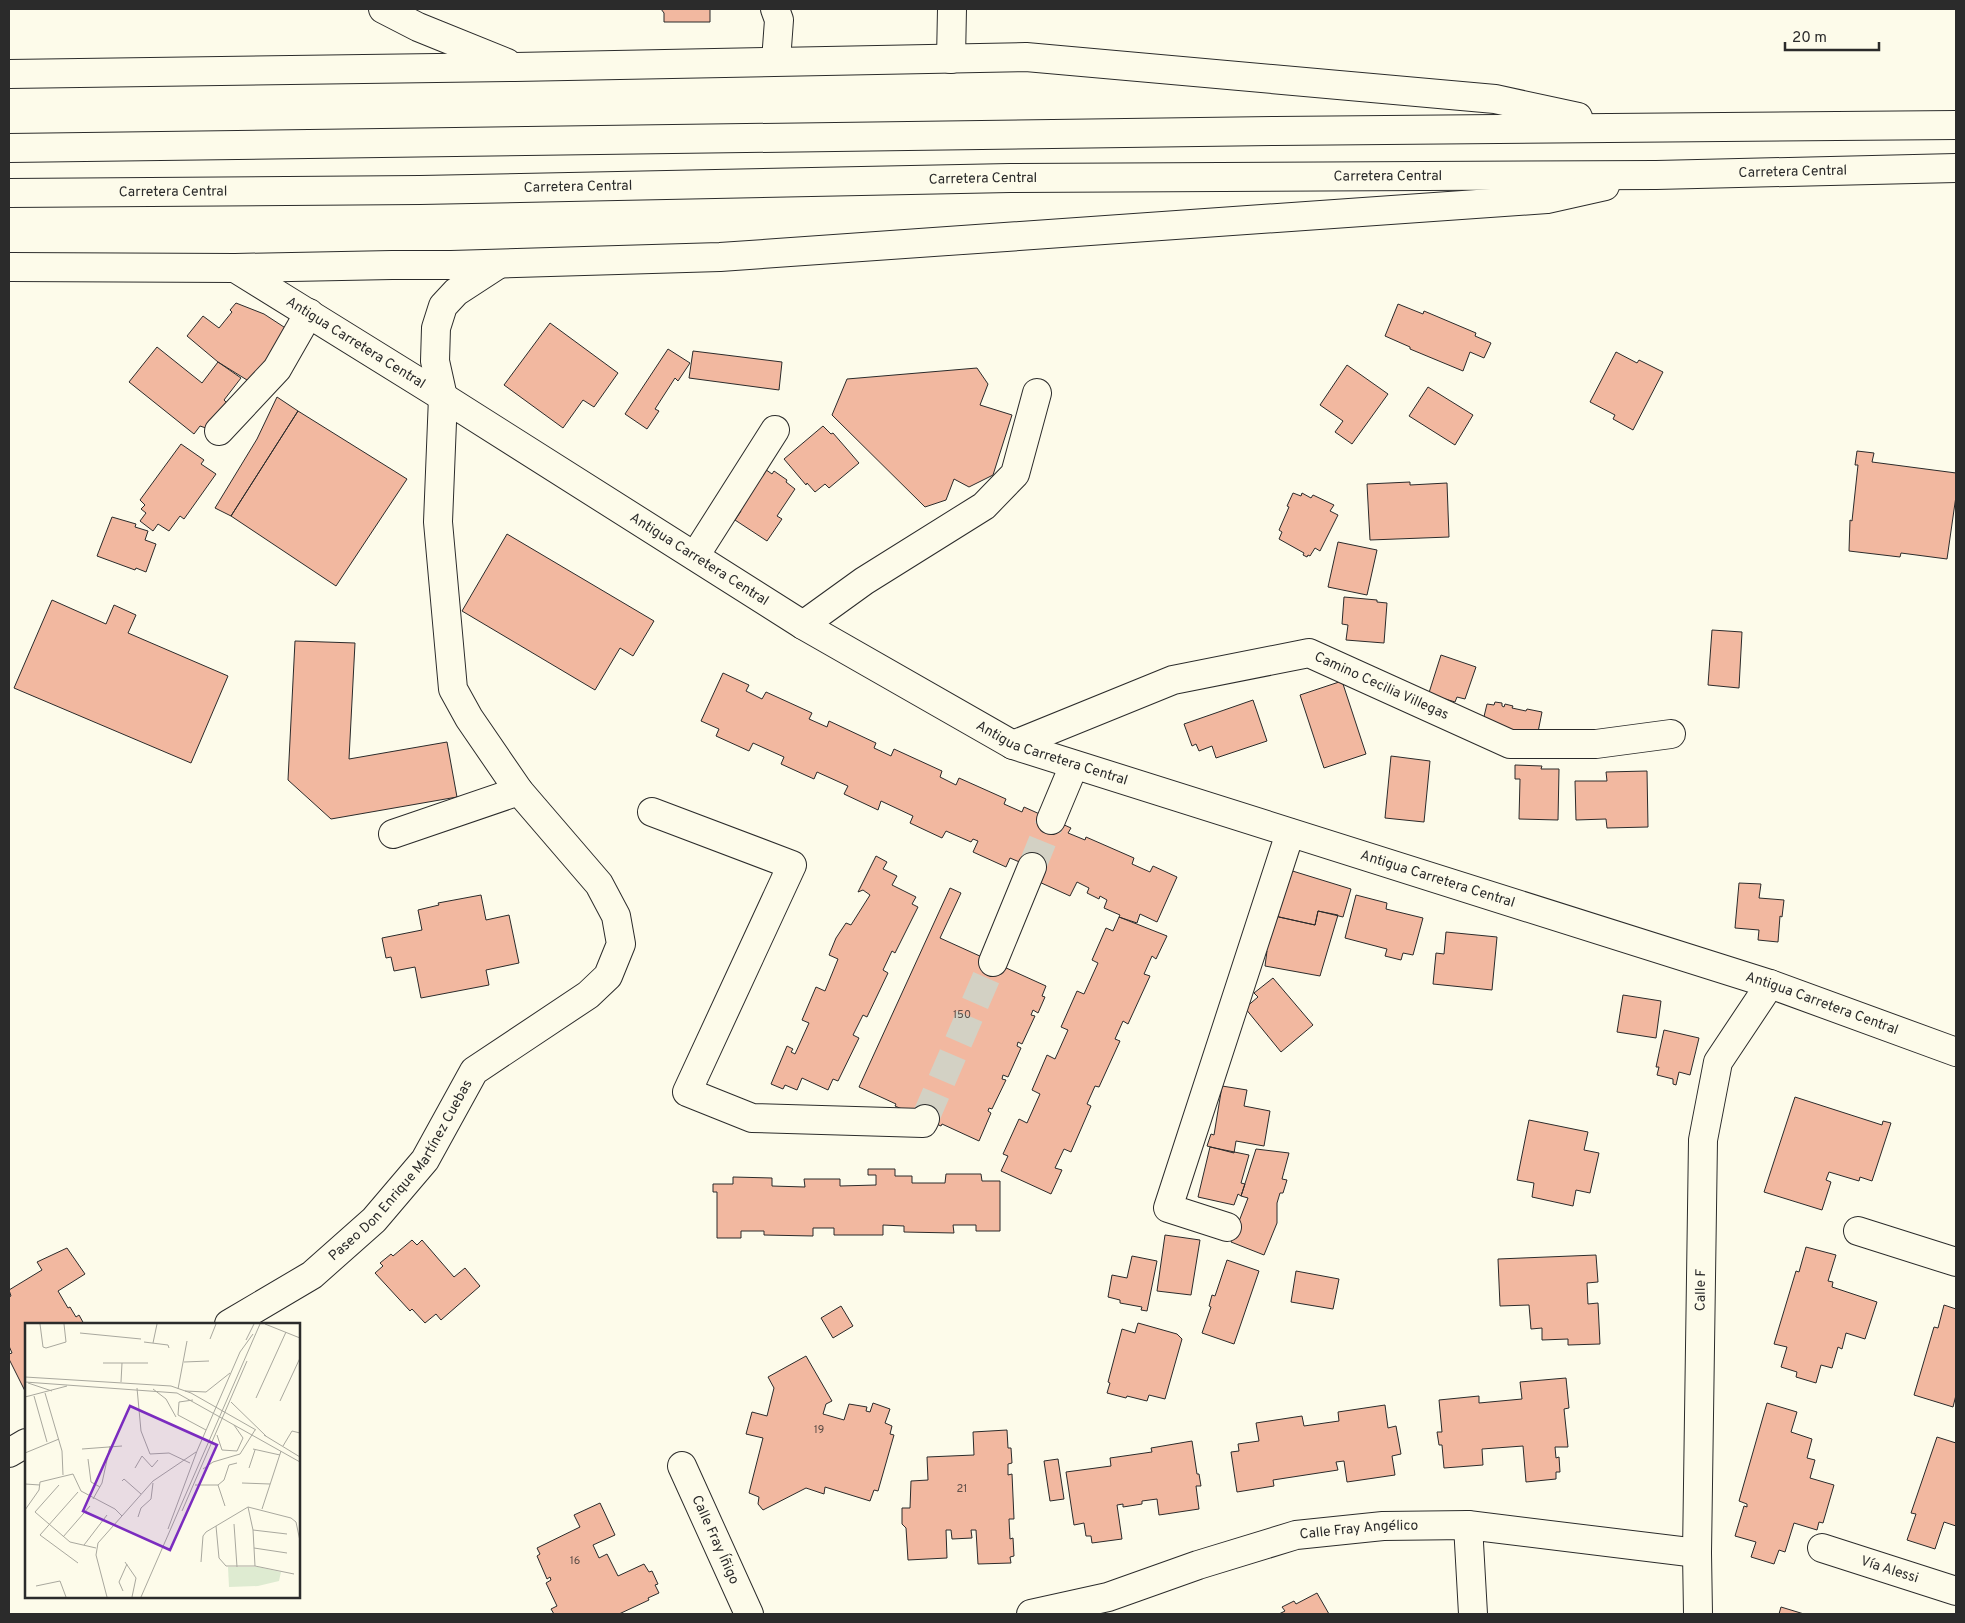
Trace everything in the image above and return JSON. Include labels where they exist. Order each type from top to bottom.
[{"type":"main road","points":[[383,9],[418,27],[515,67]]},
{"type":"main road","points":[[775,9],[779,20],[776,61]]},
{"type":"main road","points":[[951,59],[952,9]]},
{"type":"main road","points":[[9,74],[1026,57],[1495,99],[1626,128]]},
{"type":"main road","points":[[9,148],[1956,125]]},
{"type":"main road","name":"Carretera Central","points":[[9,192],[420,190],[1010,178],[1656,175],[1956,168]]},
{"type":"main road","points":[[9,267],[235,268],[499,264],[720,257],[1547,199],[1656,175]]},
{"type":"main road","name":"Paseo Don Enrique Martínez Cuebas","points":[[231,1323],[312,1275],[374,1220],[425,1160],[474,1071],[588,995],[608,976],[621,944],[616,916],[599,884],[519,791],[469,718],[453,689],[438,522],[443,397],[435,361],[436,328],[443,306],[456,292],[499,264]]},
{"type":"main road","name":"Antigua Carretera Central","points":[[235,268],[803,625],[1013,745],[1770,984],[1956,1052]]},
{"type":"main road","points":[[220,431],[277,369],[309,313]]},
{"type":"main road","points":[[803,625],[864,580],[984,506],[1015,474],[1037,393]]},
{"type":"main road","points":[[695,556],[775,430]]},
{"type":"main road","name":"Camino Cecilia Villegas","points":[[1013,745],[1173,680],[1310,653],[1510,744],[1596,744],[1671,734]]},
{"type":"main road","points":[[1051,820],[1074,765]]},
{"type":"main road","points":[[393,834],[519,791]]},
{"type":"main road","points":[[652,812],[792,865],[687,1092],[752,1118],[923,1123],[925,1120]]},
{"type":"main road","points":[[1227,1227],[1168,1208],[1290,833]]},
{"type":"main road","points":[[993,962],[1032,867]]},
{"type":"main road","name":"Calle F","points":[[1698,1614],[1697,1553],[1703,1140],[1718,1062],[1770,984]]},
{"type":"main road","points":[[1858,1231],[1956,1262]]},
{"type":"main road","points":[[9,1453],[25,1444]]},
{"type":"main road","name":"Calle Fray Íñigo","points":[[682,1466],[749,1614]]},
{"type":"main road","points":[[1468,1525],[1473,1614]]},
{"type":"main road","name":"Calle Fray Angélico","points":[[1031,1614],[1108,1597],[1198,1565],[1296,1535],[1383,1526],[1468,1525],[1697,1553]]},
{"type":"main road","name":"Vía Alessi","points":[[1822,1548],[1956,1591]]},
{"type":"building","points":[[661,9],[710,9],[710,22],[664,22],[664,13]]},
{"type":"building","points":[[236,303],[264,314],[287,329],[275,359],[247,380],[218,362],[187,336],[203,316],[219,328],[232,312],[230,310]]},
{"type":"building","points":[[1398,304],[1423,314],[1424,311],[1476,333],[1475,336],[1491,343],[1484,358],[1470,352],[1463,371],[1410,349],[1410,347],[1385,336]]},
{"type":"building","points":[[550,323],[618,373],[594,407],[583,400],[563,428],[504,385]]},
{"type":"building","points":[[157,347],[202,383],[218,362],[241,378],[224,400],[228,404],[206,428],[200,426],[194,434],[129,382]]},
{"type":"building","points":[[668,349],[690,363],[678,381],[675,378],[655,409],[659,411],[647,429],[625,414]]},
{"type":"building","points":[[693,351],[782,362],[779,390],[689,378]]},
{"type":"building","points":[[1616,352],[1637,363],[1639,360],[1663,372],[1633,430],[1613,419],[1615,415],[1590,402]]},
{"type":"building","points":[[1347,365],[1388,394],[1352,444],[1335,432],[1343,421],[1320,405]]},
{"type":"building","points":[[977,368],[988,384],[980,405],[1012,415],[993,475],[969,487],[954,479],[946,500],[925,507],[832,415],[847,379]]},
{"type":"building","points":[[1428,387],[1473,415],[1455,445],[1409,416]]},
{"type":"building","points":[[277,397],[298,411],[231,516],[215,508],[257,439]]},
{"type":"building","points":[[298,411],[407,479],[336,586],[231,516]]},
{"type":"building","points":[[823,426],[831,434],[833,433],[859,463],[829,488],[825,484],[815,492],[807,483],[806,485],[784,459]]},
{"type":"building","points":[[181,444],[204,460],[201,464],[216,474],[184,519],[180,516],[169,531],[158,524],[153,531],[140,521],[146,513],[141,509],[145,505],[140,500]]},
{"type":"building","points":[[1857,451],[1874,453],[1872,462],[1956,473],[1956,496],[1947,559],[1901,553],[1900,557],[1849,551],[1850,520],[1852,521],[1858,465],[1855,465]]},
{"type":"building","points":[[762,467],[772,474],[774,471],[787,480],[786,482],[795,489],[777,516],[782,519],[767,541],[735,520],[741,511],[735,506]]},
{"type":"building","points":[[1410,482],[1410,485],[1447,483],[1449,537],[1370,540],[1367,484]]},
{"type":"building","points":[[1293,493],[1301,496],[1302,493],[1311,498],[1313,495],[1334,505],[1330,511],[1338,515],[1320,551],[1315,548],[1310,556],[1308,555],[1307,557],[1303,555],[1304,553],[1279,539],[1282,532],[1279,530]]},
{"type":"building","points":[[112,517],[136,524],[135,527],[148,531],[145,540],[156,544],[146,572],[136,568],[135,570],[97,556]]},
{"type":"building","points":[[507,534],[654,621],[633,656],[620,648],[595,690],[462,611]]},
{"type":"building","points":[[1338,542],[1377,550],[1367,595],[1328,587]]},
{"type":"building","points":[[1344,597],[1377,600],[1377,602],[1387,603],[1384,643],[1346,640],[1348,625],[1342,624]]},
{"type":"building","points":[[52,600],[106,624],[114,605],[136,615],[128,633],[228,676],[191,763],[14,688]]},
{"type":"building","points":[[1712,630],[1742,632],[1739,688],[1708,685]]},
{"type":"building","points":[[295,641],[355,643],[349,759],[447,742],[457,797],[331,819],[288,780]]},
{"type":"building","points":[[1441,655],[1476,667],[1465,699],[1457,697],[1455,702],[1442,698],[1440,703],[1427,699]]},
{"type":"building","points":[[723,673],[749,685],[746,691],[762,699],[766,692],[812,713],[809,719],[827,727],[829,721],[876,743],[874,748],[891,756],[894,749],[942,771],[940,777],[956,785],[959,778],[1006,799],[1004,804],[1022,812],[1024,807],[1071,828],[1068,833],[1085,840],[1086,837],[1134,858],[1132,864],[1150,872],[1153,866],[1177,877],[1157,922],[1140,914],[1137,923],[1119,917],[1120,915],[1104,908],[1107,900],[1100,896],[1099,899],[1087,893],[1089,888],[1077,882],[1070,896],[1037,881],[1036,869],[1010,858],[1006,867],[973,852],[978,841],[973,839],[971,842],[946,831],[942,838],[910,823],[913,816],[881,801],[878,810],[844,794],[848,786],[817,772],[814,779],[781,764],[784,757],[753,743],[749,751],[716,736],[719,729],[701,721]]},
{"type":"building","points":[[1342,681],[1366,754],[1324,768],[1300,695]]},
{"type":"building","points":[[1253,700],[1267,741],[1216,758],[1212,746],[1199,751],[1196,744],[1192,746],[1184,724]]},
{"type":"building","points":[[1495,702],[1502,703],[1504,707],[1505,704],[1513,706],[1512,708],[1542,712],[1537,737],[1482,725],[1487,704],[1494,705]]},
{"type":"building","points":[[1391,756],[1430,761],[1424,822],[1385,818]]},
{"type":"building","points":[[1515,765],[1542,766],[1541,769],[1559,769],[1558,820],[1519,819],[1520,779],[1515,779]]},
{"type":"building","points":[[1647,771],[1648,827],[1607,828],[1606,819],[1576,820],[1575,781],[1607,781],[1606,772]]},
{"type":"building","points":[[876,856],[887,862],[883,869],[897,876],[892,885],[916,897],[912,904],[918,907],[895,953],[892,951],[883,970],[888,973],[867,1017],[863,1015],[853,1035],[859,1038],[838,1081],[833,1079],[828,1090],[802,1078],[797,1090],[785,1085],[783,1089],[771,1084],[787,1046],[793,1049],[791,1052],[795,1054],[809,1023],[802,1020],[816,987],[825,991],[838,959],[829,955],[836,938],[846,923],[851,925],[870,895],[863,890],[858,892]]},
{"type":"building","points":[[1286,869],[1351,889],[1343,917],[1318,911],[1315,925],[1273,914]]},
{"type":"building","points":[[1739,883],[1761,884],[1759,898],[1784,900],[1782,917],[1780,916],[1778,942],[1758,940],[1759,930],[1735,928]]},
{"type":"building","points":[[950,888],[961,893],[940,938],[1046,986],[1042,996],[1045,997],[1038,1013],[1033,1010],[1031,1015],[1035,1016],[1022,1044],[1018,1042],[1017,1046],[1021,1048],[1008,1077],[1003,1075],[1002,1079],[1006,1080],[992,1109],[989,1108],[988,1111],[991,1113],[979,1141],[895,1106],[896,1104],[859,1087]]},
{"type":"building","points":[[481,895],[486,920],[509,915],[519,963],[486,970],[489,985],[421,998],[415,967],[394,971],[391,957],[386,958],[382,938],[422,930],[418,910],[439,905],[438,903]]},
{"type":"building","points":[[1356,895],[1387,903],[1386,909],[1423,918],[1413,955],[1403,953],[1401,960],[1385,956],[1387,949],[1345,938]]},
{"type":"building","points":[[1318,911],[1338,915],[1320,976],[1265,966],[1267,951],[1263,949],[1273,914],[1315,925]]},
{"type":"building","points":[[1119,917],[1167,936],[1156,959],[1152,956],[1144,974],[1150,976],[1128,1024],[1123,1021],[1115,1039],[1120,1041],[1099,1087],[1095,1086],[1087,1104],[1091,1106],[1071,1152],[1064,1149],[1055,1168],[1062,1170],[1051,1194],[1001,1171],[1008,1156],[1003,1154],[1019,1119],[1027,1123],[1040,1094],[1032,1090],[1047,1055],[1055,1059],[1068,1030],[1061,1027],[1077,991],[1084,994],[1098,963],[1092,960],[1106,928],[1113,931]]},
{"type":"building","points":[[1446,932],[1497,937],[1492,990],[1433,984],[1436,953],[1444,954]]},
{"type":"building","points":[[1273,978],[1313,1025],[1281,1052],[1245,1008],[1258,997],[1254,993]]},
{"type":"building","points":[[1623,995],[1661,1001],[1656,1038],[1617,1032]]},
{"type":"building","points":[[1664,1030],[1699,1038],[1690,1075],[1679,1072],[1676,1085],[1673,1084],[1673,1079],[1657,1075],[1659,1067],[1656,1067]]},
{"type":"building","points":[[1222,1086],[1247,1090],[1244,1106],[1270,1111],[1264,1146],[1236,1141],[1234,1153],[1207,1146],[1211,1134],[1214,1135]]},
{"type":"building","points":[[1795,1097],[1882,1125],[1883,1121],[1891,1123],[1872,1181],[1860,1177],[1859,1181],[1829,1172],[1826,1180],[1831,1182],[1822,1210],[1764,1192]]},
{"type":"building","points":[[1529,1120],[1588,1132],[1584,1150],[1599,1153],[1590,1193],[1576,1190],[1573,1206],[1532,1197],[1534,1183],[1517,1180]]},
{"type":"building","points":[[1210,1147],[1249,1155],[1241,1183],[1245,1184],[1241,1196],[1238,1194],[1234,1205],[1198,1197]]},
{"type":"building","points":[[1256,1149],[1289,1153],[1282,1179],[1287,1180],[1283,1193],[1280,1193],[1277,1203],[1277,1223],[1264,1255],[1231,1242],[1248,1198],[1241,1196]]},
{"type":"building","points":[[868,1169],[895,1169],[895,1176],[912,1176],[912,1183],[945,1183],[946,1174],[981,1174],[982,1181],[1000,1181],[1000,1231],[976,1231],[976,1225],[953,1225],[954,1233],[904,1232],[904,1226],[883,1225],[883,1235],[834,1235],[834,1228],[813,1228],[813,1236],[764,1235],[764,1231],[741,1231],[741,1238],[717,1238],[717,1192],[713,1192],[713,1184],[733,1184],[733,1177],[772,1178],[772,1186],[805,1187],[804,1179],[840,1179],[840,1186],[876,1185],[876,1175],[868,1175]]},
{"type":"building","points":[[1165,1235],[1200,1240],[1191,1295],[1157,1291]]},
{"type":"building","points":[[412,1240],[417,1245],[422,1240],[454,1277],[465,1268],[480,1286],[441,1320],[436,1314],[425,1323],[412,1309],[410,1311],[375,1273],[383,1266],[380,1263],[391,1254],[393,1256]]},
{"type":"building","points":[[1806,1247],[1836,1255],[1828,1281],[1833,1282],[1832,1287],[1877,1302],[1865,1339],[1846,1333],[1842,1349],[1838,1347],[1832,1368],[1821,1365],[1816,1383],[1796,1377],[1797,1372],[1781,1367],[1787,1347],[1774,1344],[1796,1271],[1799,1272]]},
{"type":"building","points":[[67,1248],[85,1274],[58,1291],[68,1308],[70,1307],[76,1317],[79,1315],[83,1323],[25,1323],[25,1391],[9,1359],[9,1354],[12,1353],[9,1346],[9,1297],[11,1296],[9,1290],[42,1270],[37,1262]]},
{"type":"building","points":[[1596,1255],[1598,1282],[1587,1283],[1588,1304],[1598,1303],[1600,1344],[1568,1345],[1568,1339],[1542,1340],[1542,1328],[1531,1329],[1529,1305],[1500,1306],[1498,1259]]},
{"type":"building","points":[[1132,1256],[1157,1261],[1147,1311],[1141,1310],[1142,1307],[1120,1303],[1120,1300],[1108,1297],[1112,1275],[1127,1278]]},
{"type":"building","points":[[1227,1260],[1259,1271],[1234,1344],[1202,1333],[1211,1307],[1209,1306],[1212,1295],[1215,1296]]},
{"type":"building","points":[[1296,1271],[1339,1279],[1333,1309],[1291,1302]]},
{"type":"building","points":[[1944,1305],[1956,1309],[1956,1395],[1953,1407],[1914,1395],[1934,1327],[1938,1328]]},
{"type":"building","points":[[841,1306],[853,1326],[833,1338],[821,1318]]},
{"type":"building","points":[[1138,1323],[1177,1334],[1182,1339],[1165,1399],[1149,1395],[1147,1401],[1107,1393],[1110,1383],[1108,1382],[1122,1329],[1135,1333]]},
{"type":"building","points":[[806,1356],[832,1401],[826,1404],[823,1414],[844,1420],[849,1404],[867,1407],[866,1411],[870,1412],[873,1403],[890,1409],[885,1423],[892,1426],[890,1434],[894,1435],[878,1491],[874,1490],[870,1501],[825,1487],[824,1494],[806,1488],[763,1510],[758,1504],[759,1497],[749,1493],[763,1438],[746,1434],[752,1412],[767,1416],[774,1388],[768,1377]]},
{"type":"building","points":[[1566,1378],[1569,1408],[1564,1409],[1568,1447],[1555,1447],[1556,1458],[1559,1457],[1560,1472],[1556,1472],[1556,1479],[1526,1482],[1523,1446],[1482,1449],[1483,1465],[1444,1468],[1442,1445],[1439,1445],[1437,1432],[1442,1432],[1439,1400],[1479,1396],[1479,1403],[1522,1399],[1520,1382]]},
{"type":"building","points":[[1767,1403],[1797,1412],[1791,1432],[1812,1439],[1807,1458],[1815,1460],[1810,1478],[1834,1485],[1823,1523],[1819,1522],[1817,1530],[1794,1523],[1785,1552],[1779,1550],[1774,1564],[1751,1557],[1756,1542],[1735,1536],[1744,1506],[1747,1507],[1747,1504],[1739,1501]]},
{"type":"building","points":[[1385,1405],[1388,1428],[1396,1426],[1401,1454],[1392,1456],[1395,1475],[1347,1482],[1344,1461],[1336,1462],[1338,1470],[1273,1480],[1274,1486],[1237,1492],[1231,1452],[1239,1451],[1238,1444],[1259,1441],[1256,1423],[1302,1416],[1304,1426],[1339,1421],[1338,1412]]},
{"type":"building","points":[[1007,1430],[1008,1448],[1011,1448],[1012,1463],[1008,1464],[1008,1475],[1012,1474],[1014,1519],[1009,1519],[1010,1539],[1013,1538],[1014,1556],[1010,1557],[1011,1563],[978,1564],[976,1530],[971,1530],[972,1538],[952,1539],[951,1530],[946,1530],[947,1558],[908,1560],[906,1528],[902,1524],[902,1508],[910,1508],[911,1481],[928,1480],[927,1457],[974,1455],[973,1432]]},
{"type":"building","points":[[1937,1437],[1956,1443],[1956,1526],[1944,1522],[1935,1549],[1907,1540],[1916,1514],[1911,1513]]},
{"type":"building","points":[[1192,1441],[1197,1474],[1199,1474],[1201,1486],[1196,1486],[1199,1509],[1159,1515],[1157,1499],[1123,1507],[1123,1504],[1117,1505],[1122,1539],[1092,1543],[1091,1536],[1086,1536],[1084,1523],[1074,1525],[1066,1472],[1111,1466],[1110,1458],[1152,1452],[1151,1448]]},
{"type":"building","points":[[1058,1459],[1064,1499],[1050,1501],[1044,1461]]},
{"type":"building","points":[[600,1503],[615,1535],[593,1545],[599,1558],[607,1554],[618,1576],[644,1564],[649,1572],[652,1571],[658,1584],[655,1585],[659,1593],[648,1598],[649,1600],[619,1614],[554,1614],[551,1609],[557,1606],[546,1583],[551,1580],[550,1577],[547,1579],[537,1556],[540,1554],[537,1548],[580,1527],[574,1515]]},
{"type":"building","points":[[1317,1593],[1329,1614],[1279,1614],[1285,1611],[1282,1607],[1294,1601],[1296,1604]]},
{"type":"building","points":[[1781,1607],[1804,1614],[1779,1614]]},
{"type":"tunnel","points":[[1032,867],[1051,820]]},
{"type":"tunnel","points":[[925,1119],[993,962]]}]
